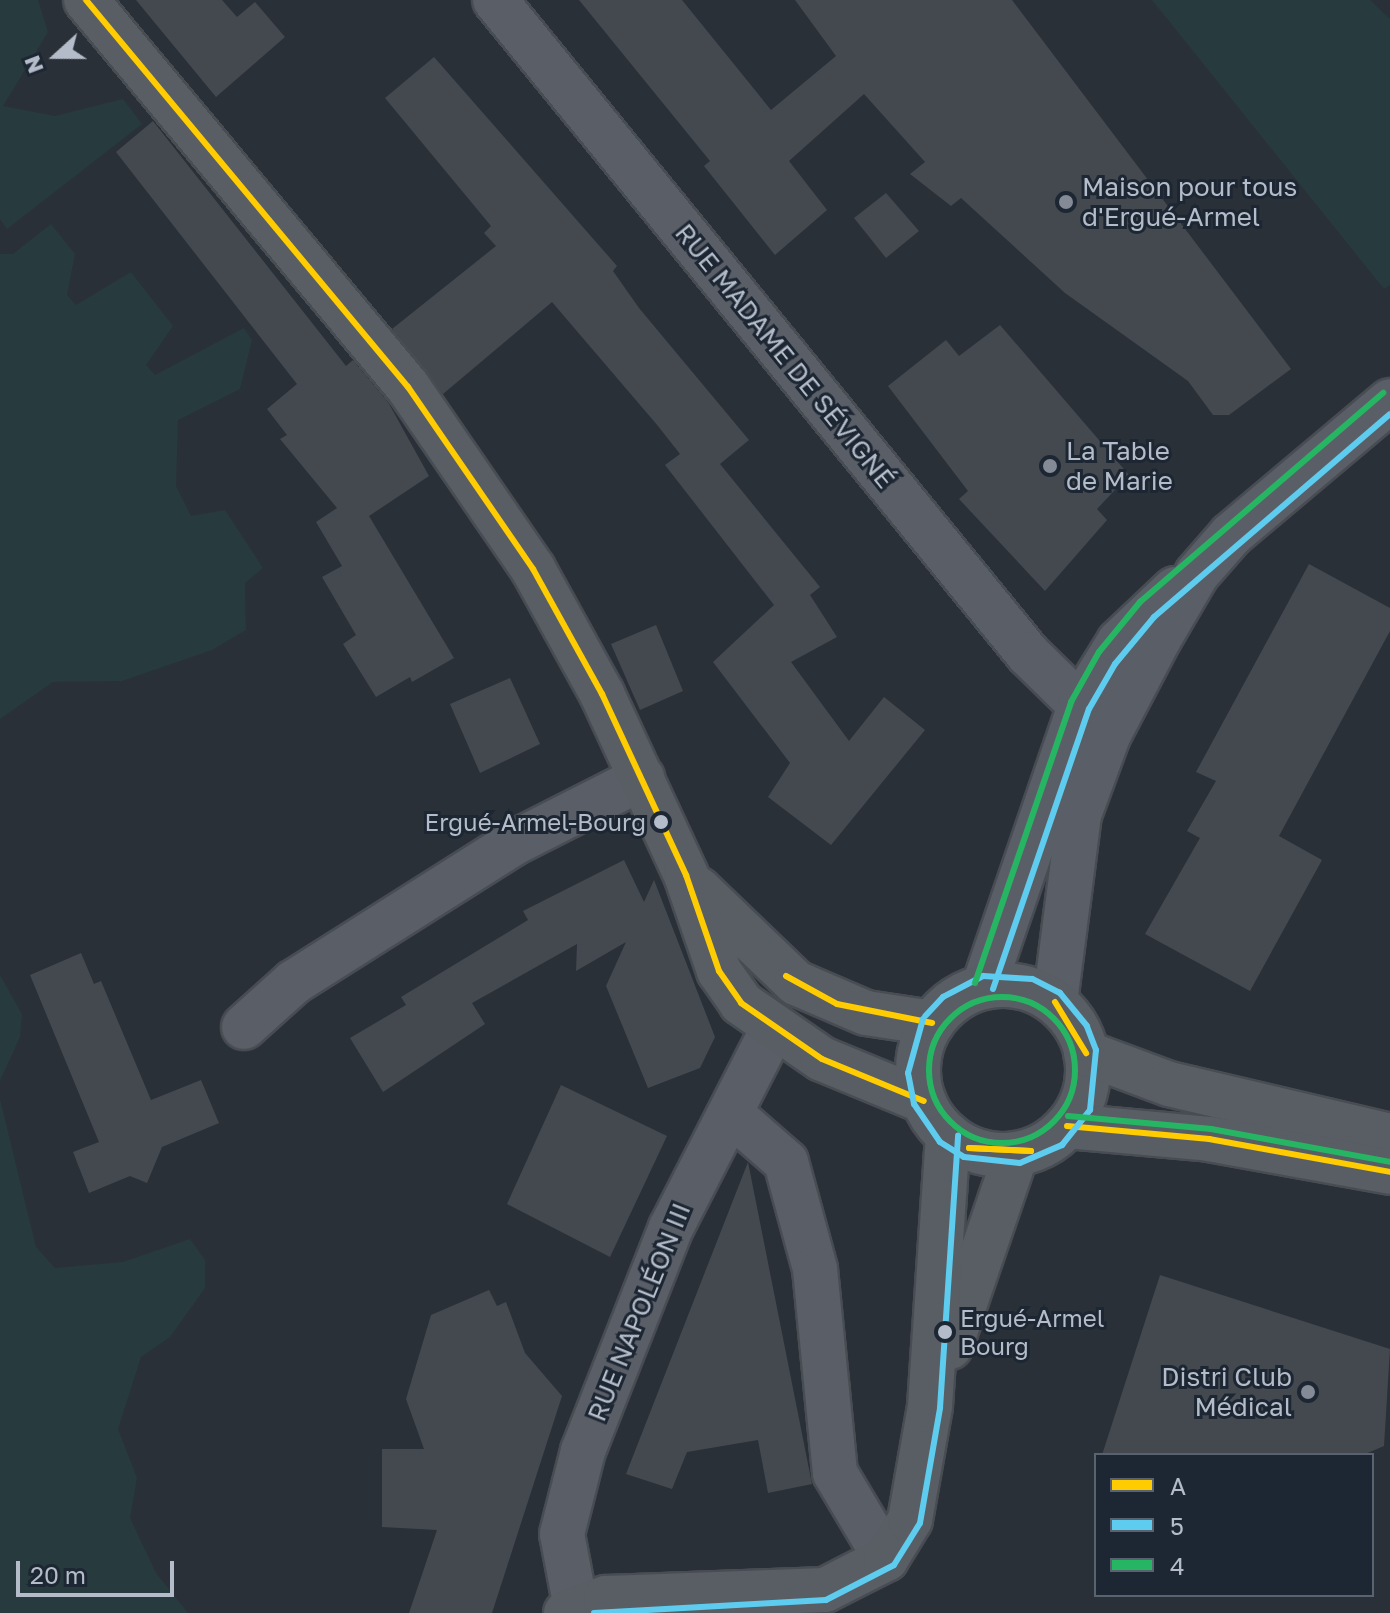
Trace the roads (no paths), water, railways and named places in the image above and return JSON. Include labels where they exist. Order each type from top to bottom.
[{"type":"street","points":[[86,0],[366,335],[470,472],[569,631],[686,875],[719,971],[772,1031],[924,1101],[948,1135],[992,1155],[1016,1154],[1067,1126],[1081,1105],[1086,1053],[1055,1002],[1030,989],[984,986],[948,1005],[932,1023],[921,1047],[924,1101]]},
{"type":"street","name":"RUE MADAME DE SÉVIGNÉ","points":[[495,0],[1028,654],[1080,705]]},
{"type":"street","points":[[984,986],[1080,705],[1138,620],[1197,574],[1231,535],[1390,401]]},
{"type":"street","points":[[1055,1002],[1071,851],[1095,768],[1124,705],[1197,574]]},
{"type":"street","points":[[1080,705],[1124,705]]},
{"type":"street","points":[[1080,705],[1095,768]]},
{"type":"street","points":[[244,1027],[294,982],[512,844],[642,778]]},
{"type":"street","points":[[686,875],[734,931],[796,983],[866,1013],[932,1023]]},
{"type":"street","name":"RUE NAPOLÉON III","points":[[571,1610],[565,1561],[565,1505],[671,1228],[772,1031]]},
{"type":"street","points":[[1086,1053],[1169,1084],[1390,1136]]},
{"type":"street","points":[[731,1114],[786,1162],[815,1269],[835,1473],[886,1559]]},
{"type":"street","points":[[1067,1126],[1184,1136],[1390,1172]]},
{"type":"street","points":[[571,1610],[630,1596],[825,1590],[886,1559],[910,1520],[930,1406],[948,1135]]},
{"type":"street","points":[[930,1406],[1016,1154]]},
{"type":"place","name":"Maison pour tous d'Ergué-Armel","points":[[1066,202]]},
{"type":"place","name":"La Table de Marie","points":[[1050,466]]},
{"type":"place","name":"Ergué-Armel-Bourg","points":[[661,822]]},
{"type":"place","name":"Ergué-Armel Bourg","points":[[945,1332]]},
{"type":"place","name":"Distri Club Médical","points":[[1308,1392]]}]
